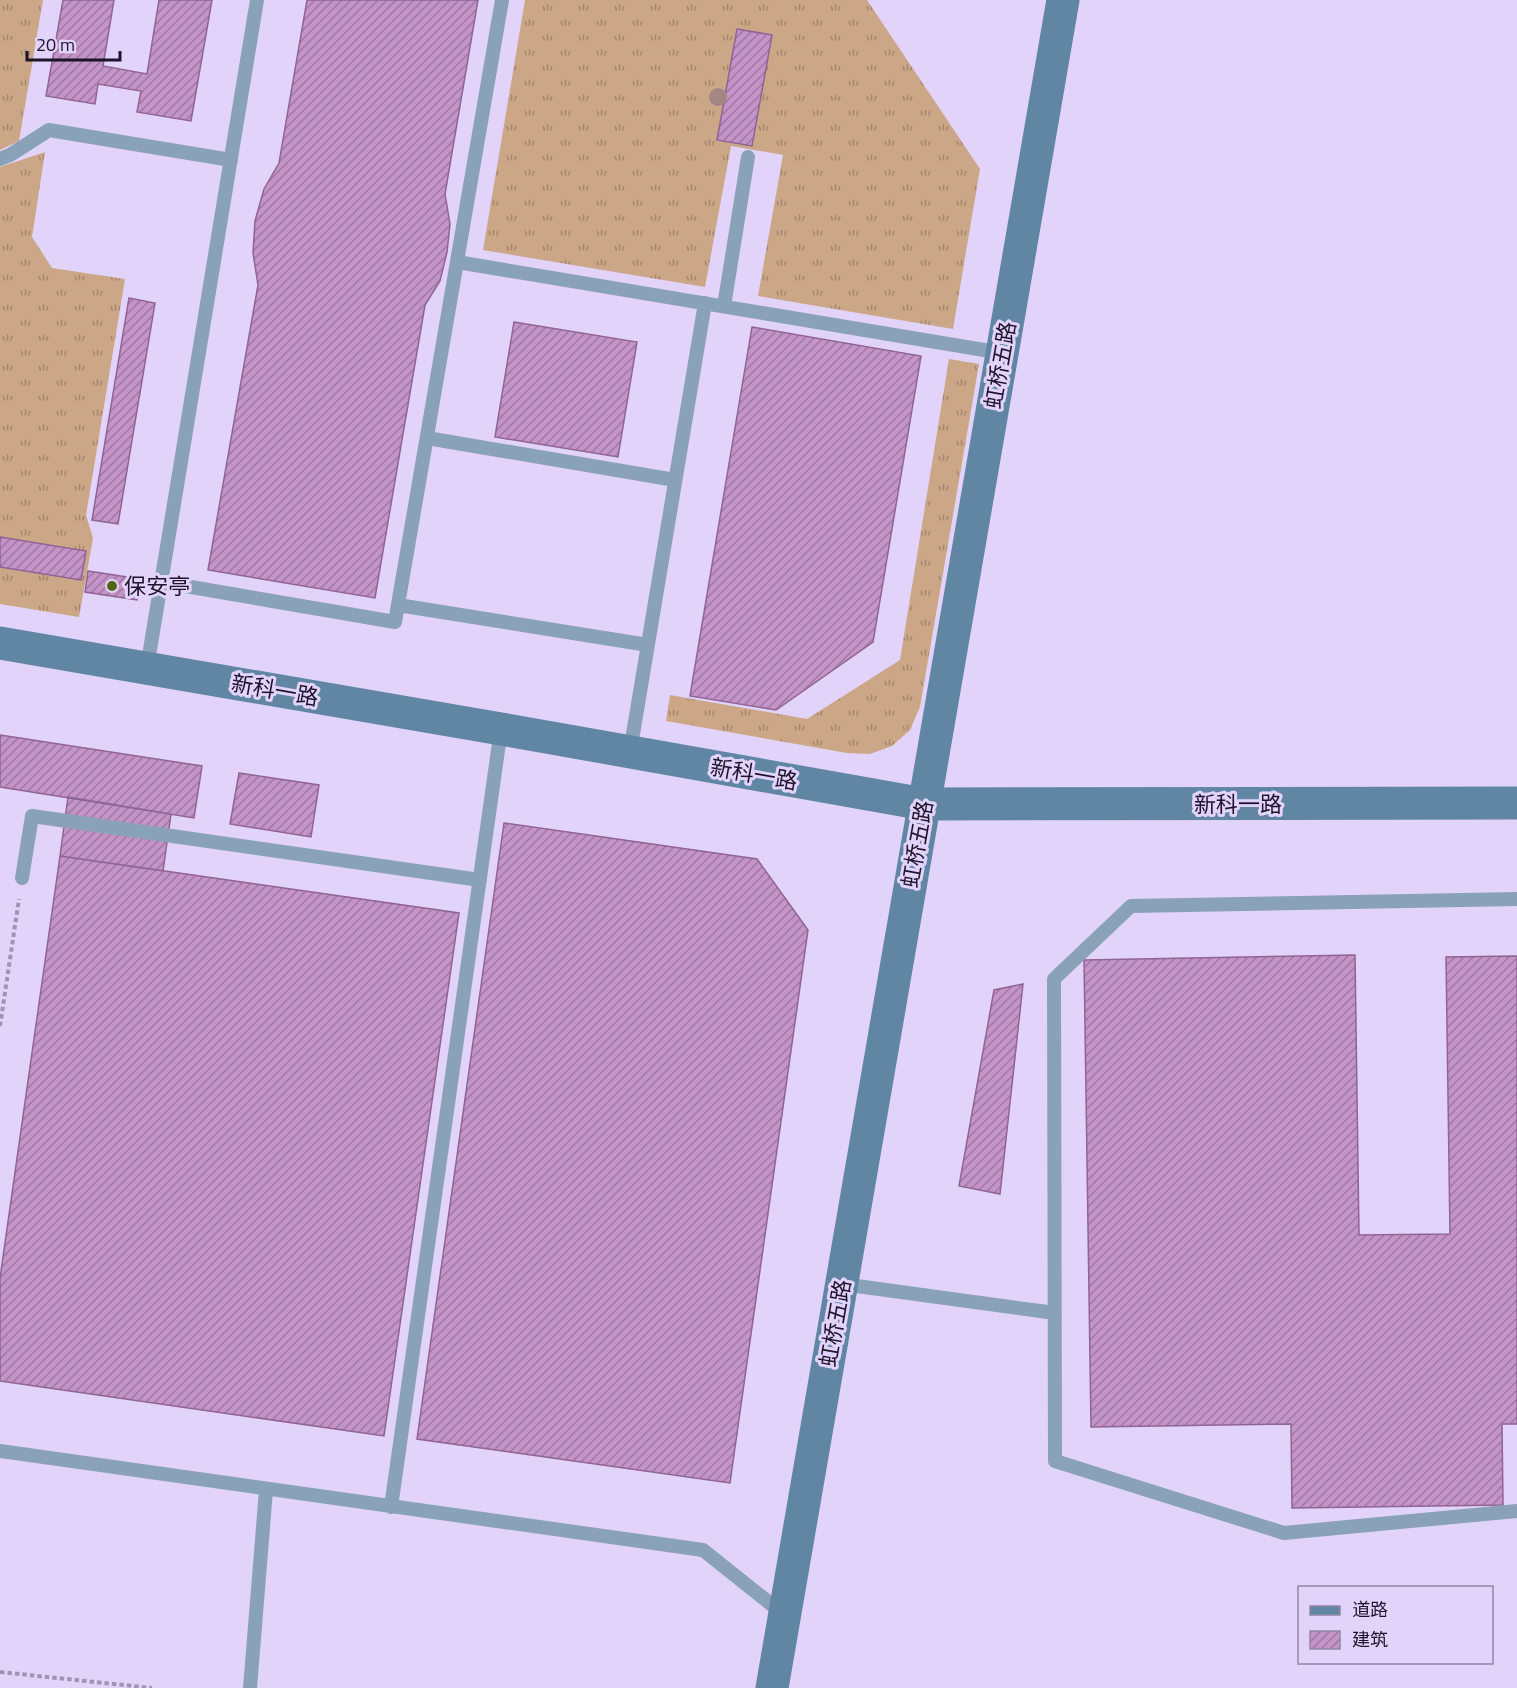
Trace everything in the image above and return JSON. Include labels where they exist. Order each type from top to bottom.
[{"type":"street","name":"虹桥五路","points":[[772,1688],[1063,0]]},
{"type":"street","name":"新科一路","points":[[0,643],[924,804],[1517,803]]},
{"type":"lane","points":[[147,668],[257,0]]},
{"type":"lane","points":[[162,582],[395,622],[502,0]]},
{"type":"lane","points":[[0,159],[49,130],[231,160]]},
{"type":"lane","points":[[724,306],[748,157]]},
{"type":"lane","points":[[457,262],[1002,353]]},
{"type":"lane","points":[[630,752],[705,303]]},
{"type":"lane","points":[[427,438],[675,480]]},
{"type":"lane","points":[[398,605],[648,645]]},
{"type":"lane","points":[[391,1507],[501,729]]},
{"type":"lane","points":[[22,878],[32,816],[480,880]]},
{"type":"lane","points":[[1517,899],[1131,906],[1054,979],[1055,1461],[1284,1533],[1517,1511]]},
{"type":"lane","points":[[842,1284],[1054,1313]]},
{"type":"lane","points":[[0,1451],[703,1550],[784,1614]]},
{"type":"lane","points":[[250,1688],[266,1490]]},
{"type":"path","points":[[0,1026],[22,878]]},
{"type":"path","points":[[0,1672],[152,1688]]},
{"type":"green space","points":[[0,0],[43,0],[19,141],[0,150]]},
{"type":"green space","points":[[525,0],[867,0],[980,169],[953,329],[758,296],[783,155],[731,146],[705,287],[483,250]]},
{"type":"green space","points":[[45,152],[32,237],[52,268],[125,279],[86,515],[93,538],[79,617],[0,604],[0,167]]},
{"type":"green space","points":[[949,359],[979,364],[920,707],[910,730],[892,746],[870,754],[847,753],[666,721],[670,695],[807,719],[900,660]]},
{"type":"building","points":[[63,0],[114,0],[103,66],[147,74],[159,0],[212,0],[191,121],[137,112],[141,91],[98,84],[95,104],[46,96]]},
{"type":"building","points":[[307,0],[478,0],[445,194],[450,224],[447,252],[440,281],[425,305],[375,598],[208,570],[258,285],[253,253],[255,221],[264,189],[279,163]]},
{"type":"building","points":[[737,29],[772,35],[752,146],[717,140]]},
{"type":"building","points":[[129,298],[155,303],[118,524],[92,520]]},
{"type":"building","points":[[514,322],[637,342],[618,457],[495,437]]},
{"type":"building","points":[[752,327],[921,356],[873,642],[776,710],[690,696]]},
{"type":"building","points":[[0,537],[86,551],[81,580],[0,567]]},
{"type":"building","name":"保安亭","points":[[88,571],[140,579],[137,600],[85,592]]},
{"type":"building","points":[[0,735],[202,766],[194,818],[0,787]]},
{"type":"building","points":[[239,773],[319,785],[311,837],[230,824]]},
{"type":"building","points":[[68,797],[171,814],[163,871],[60,856]]},
{"type":"building","points":[[504,823],[757,859],[808,930],[730,1483],[417,1439]]},
{"type":"building","points":[[60,856],[459,913],[384,1436],[0,1381],[0,1278]]},
{"type":"building","points":[[1355,955],[1359,1235],[1450,1234],[1446,957],[1517,956],[1517,1424],[1502,1424],[1503,1505],[1292,1508],[1291,1424],[1091,1427],[1084,960]]},
{"type":"building","points":[[1023,984],[1000,1194],[959,1186],[994,990]]},
{"type":"place","name":"保安亭","points":[[112,586]]}]
